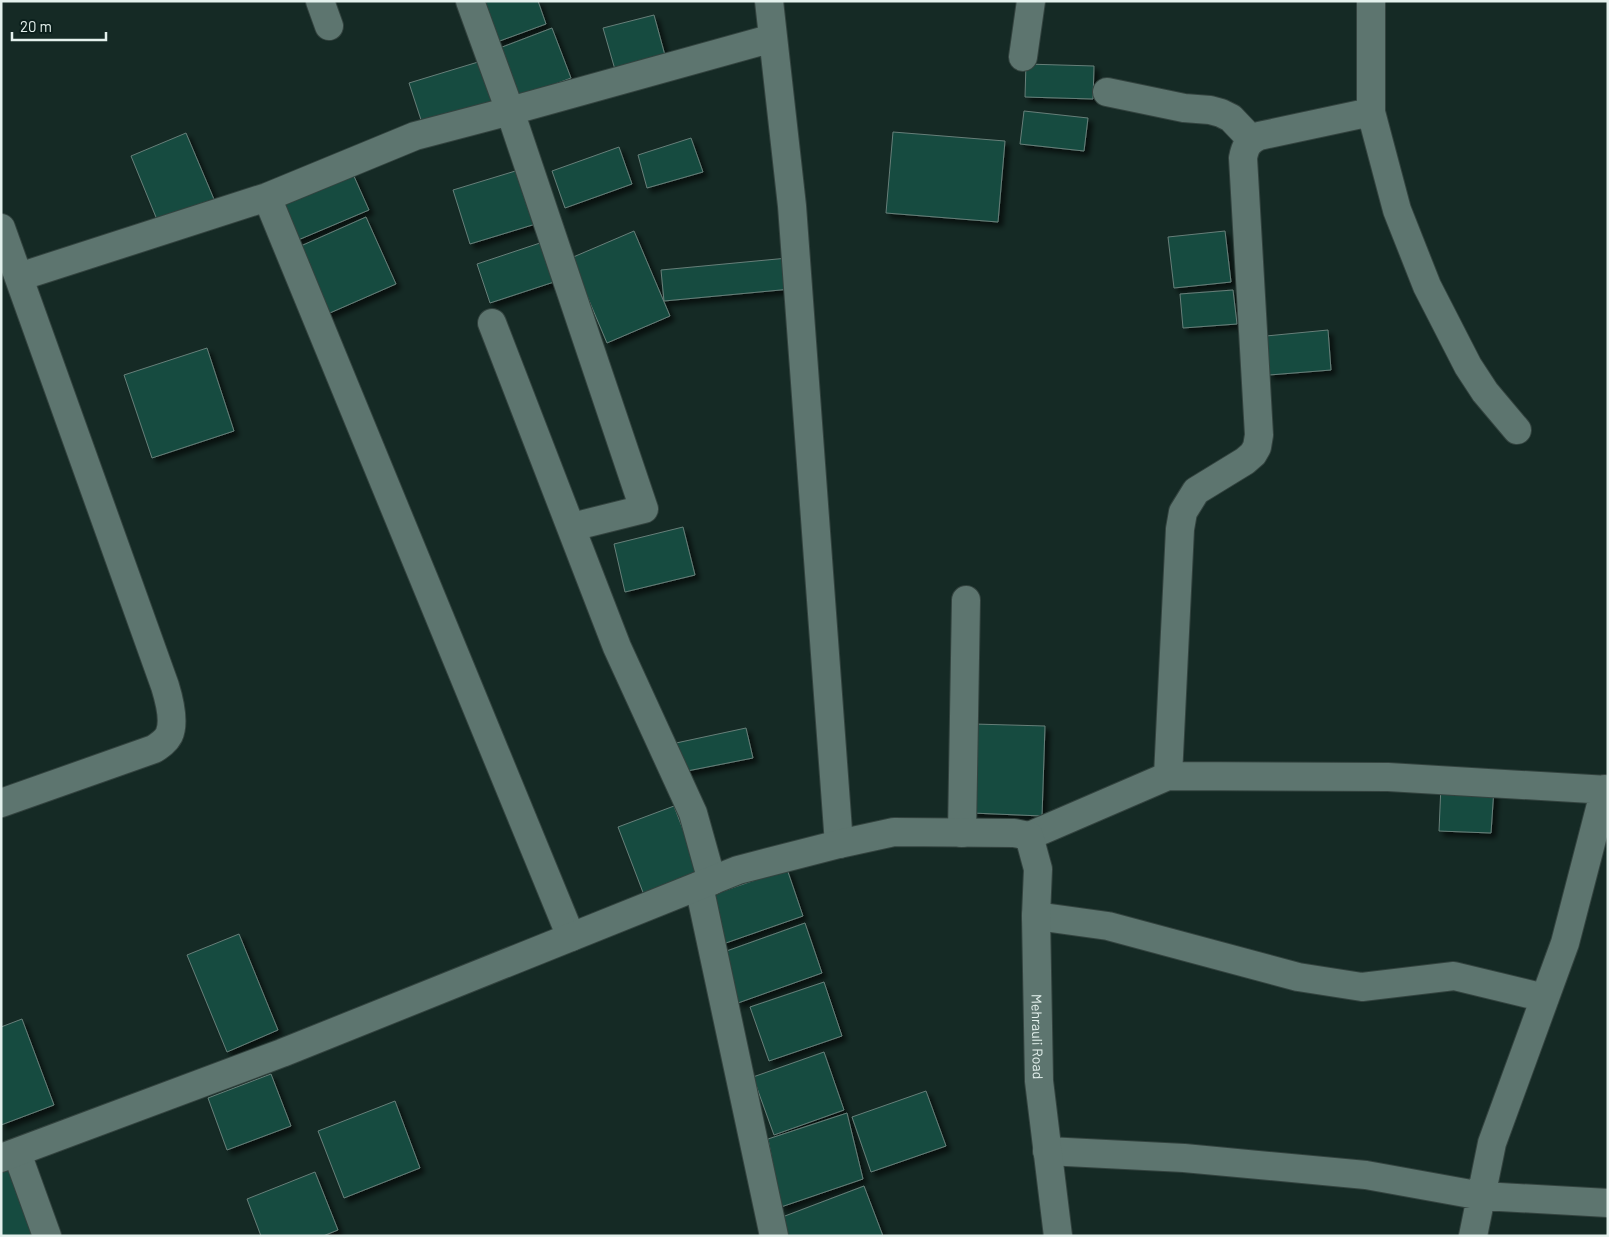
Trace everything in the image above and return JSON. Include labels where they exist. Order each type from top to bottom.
[{"type":"street","points":[[470,1],[510,111],[644,508],[572,528]]},
{"type":"street","points":[[769,1],[792,206],[839,844]]},
{"type":"street","points":[[1023,57],[1031,1]]},
{"type":"street","points":[[1370,1],[1372,112],[1397,210],[1427,286],[1468,366],[1484,392],[1517,430]]},
{"type":"street","points":[[19,276],[268,197],[415,136],[773,38]]},
{"type":"street","points":[[1106,92],[1184,108],[1215,112],[1230,118],[1251,139]]},
{"type":"street","points":[[1168,776],[1180,529],[1183,512],[1196,491],[1245,461],[1253,454],[1257,447],[1259,435],[1243,158],[1245,148],[1251,139],[1259,136],[1372,112]]},
{"type":"street","points":[[268,197],[571,937]]},
{"type":"street","points":[[1,228],[165,686],[170,702],[171,716],[170,733],[164,742],[154,748],[1,803]]},
{"type":"street","points":[[492,323],[618,647],[692,813],[774,1236]]},
{"type":"street","points":[[962,833],[966,600]]},
{"type":"street","points":[[47,1236],[9,1156],[291,1049],[738,870],[894,832],[998,832],[1029,836],[1168,776],[1388,778],[1607,790],[1565,943],[1492,1143],[1473,1236]]},
{"type":"street","name":"Mehrauli Road","points":[[1029,836],[1038,869],[1036,916],[1039,1082],[1058,1236]]},
{"type":"street","points":[[1036,916],[1108,926],[1298,977],[1362,986],[1454,976],[1545,998]]},
{"type":"street","points":[[1047,1151],[1184,1158],[1366,1175],[1482,1196],[1608,1203]]},
{"type":"building","points":[[488,1],[538,1],[546,24],[497,42],[482,4]]},
{"type":"building","points":[[654,15],[666,59],[616,73],[603,28]]},
{"type":"building","points":[[552,28],[571,78],[516,99],[497,49]]},
{"type":"building","points":[[488,59],[503,105],[424,129],[409,83]]},
{"type":"building","points":[[1026,64],[1094,66],[1093,99],[1025,97]]},
{"type":"building","points":[[1024,111],[1088,118],[1084,151],[1020,144]]},
{"type":"building","points":[[893,132],[1005,141],[998,222],[886,213]]},
{"type":"building","points":[[186,133],[216,204],[160,227],[131,156]]},
{"type":"building","points":[[691,138],[703,172],[647,188],[638,155]]},
{"type":"building","points":[[619,147],[632,184],[565,208],[552,171]]},
{"type":"building","points":[[522,169],[539,223],[470,244],[453,190]]},
{"type":"building","points":[[353,174],[369,210],[291,243],[277,206]]},
{"type":"building","points":[[366,217],[396,284],[323,316],[294,249]]},
{"type":"building","points":[[634,231],[670,316],[607,343],[571,258]]},
{"type":"building","points":[[1225,231],[1231,282],[1174,288],[1168,237]]},
{"type":"building","points":[[543,242],[557,281],[490,303],[477,264]]},
{"type":"building","points":[[788,258],[791,289],[664,301],[661,270]]},
{"type":"building","points":[[1233,290],[1237,324],[1183,328],[1180,294]]},
{"type":"building","points":[[1328,330],[1331,370],[1269,375],[1266,336]]},
{"type":"building","points":[[207,348],[234,431],[152,458],[124,375]]},
{"type":"building","points":[[683,527],[695,575],[625,592],[614,544]]},
{"type":"building","points":[[974,724],[1045,726],[1042,816],[972,813]]},
{"type":"building","points":[[746,728],[753,758],[682,772],[676,743]]},
{"type":"building","points":[[1441,785],[1494,788],[1491,833],[1439,831]]},
{"type":"building","points":[[674,806],[700,874],[644,895],[618,827]]},
{"type":"building","points":[[787,869],[803,916],[723,944],[706,897]]},
{"type":"building","points":[[805,923],[822,973],[738,1003],[721,953]]},
{"type":"building","points":[[239,934],[278,1030],[227,1052],[187,955]]},
{"type":"building","points":[[824,982],[842,1036],[769,1061],[750,1007]]},
{"type":"building","points":[[22,1019],[54,1105],[1,1125],[1,1027]]},
{"type":"building","points":[[824,1052],[844,1110],[774,1135],[753,1077]]},
{"type":"building","points":[[271,1074],[291,1126],[227,1150],[208,1098]]},
{"type":"building","points":[[926,1091],[946,1146],[871,1172],[852,1117]]},
{"type":"building","points":[[395,1101],[420,1168],[344,1198],[318,1131]]},
{"type":"building","points":[[847,1113],[863,1179],[781,1207],[768,1139]]},
{"type":"building","points":[[17,1161],[44,1236],[1,1236],[1,1167]]},
{"type":"building","points":[[315,1172],[338,1230],[323,1236],[261,1236],[247,1199]]},
{"type":"building","points":[[864,1186],[883,1236],[784,1236],[777,1219]]}]
